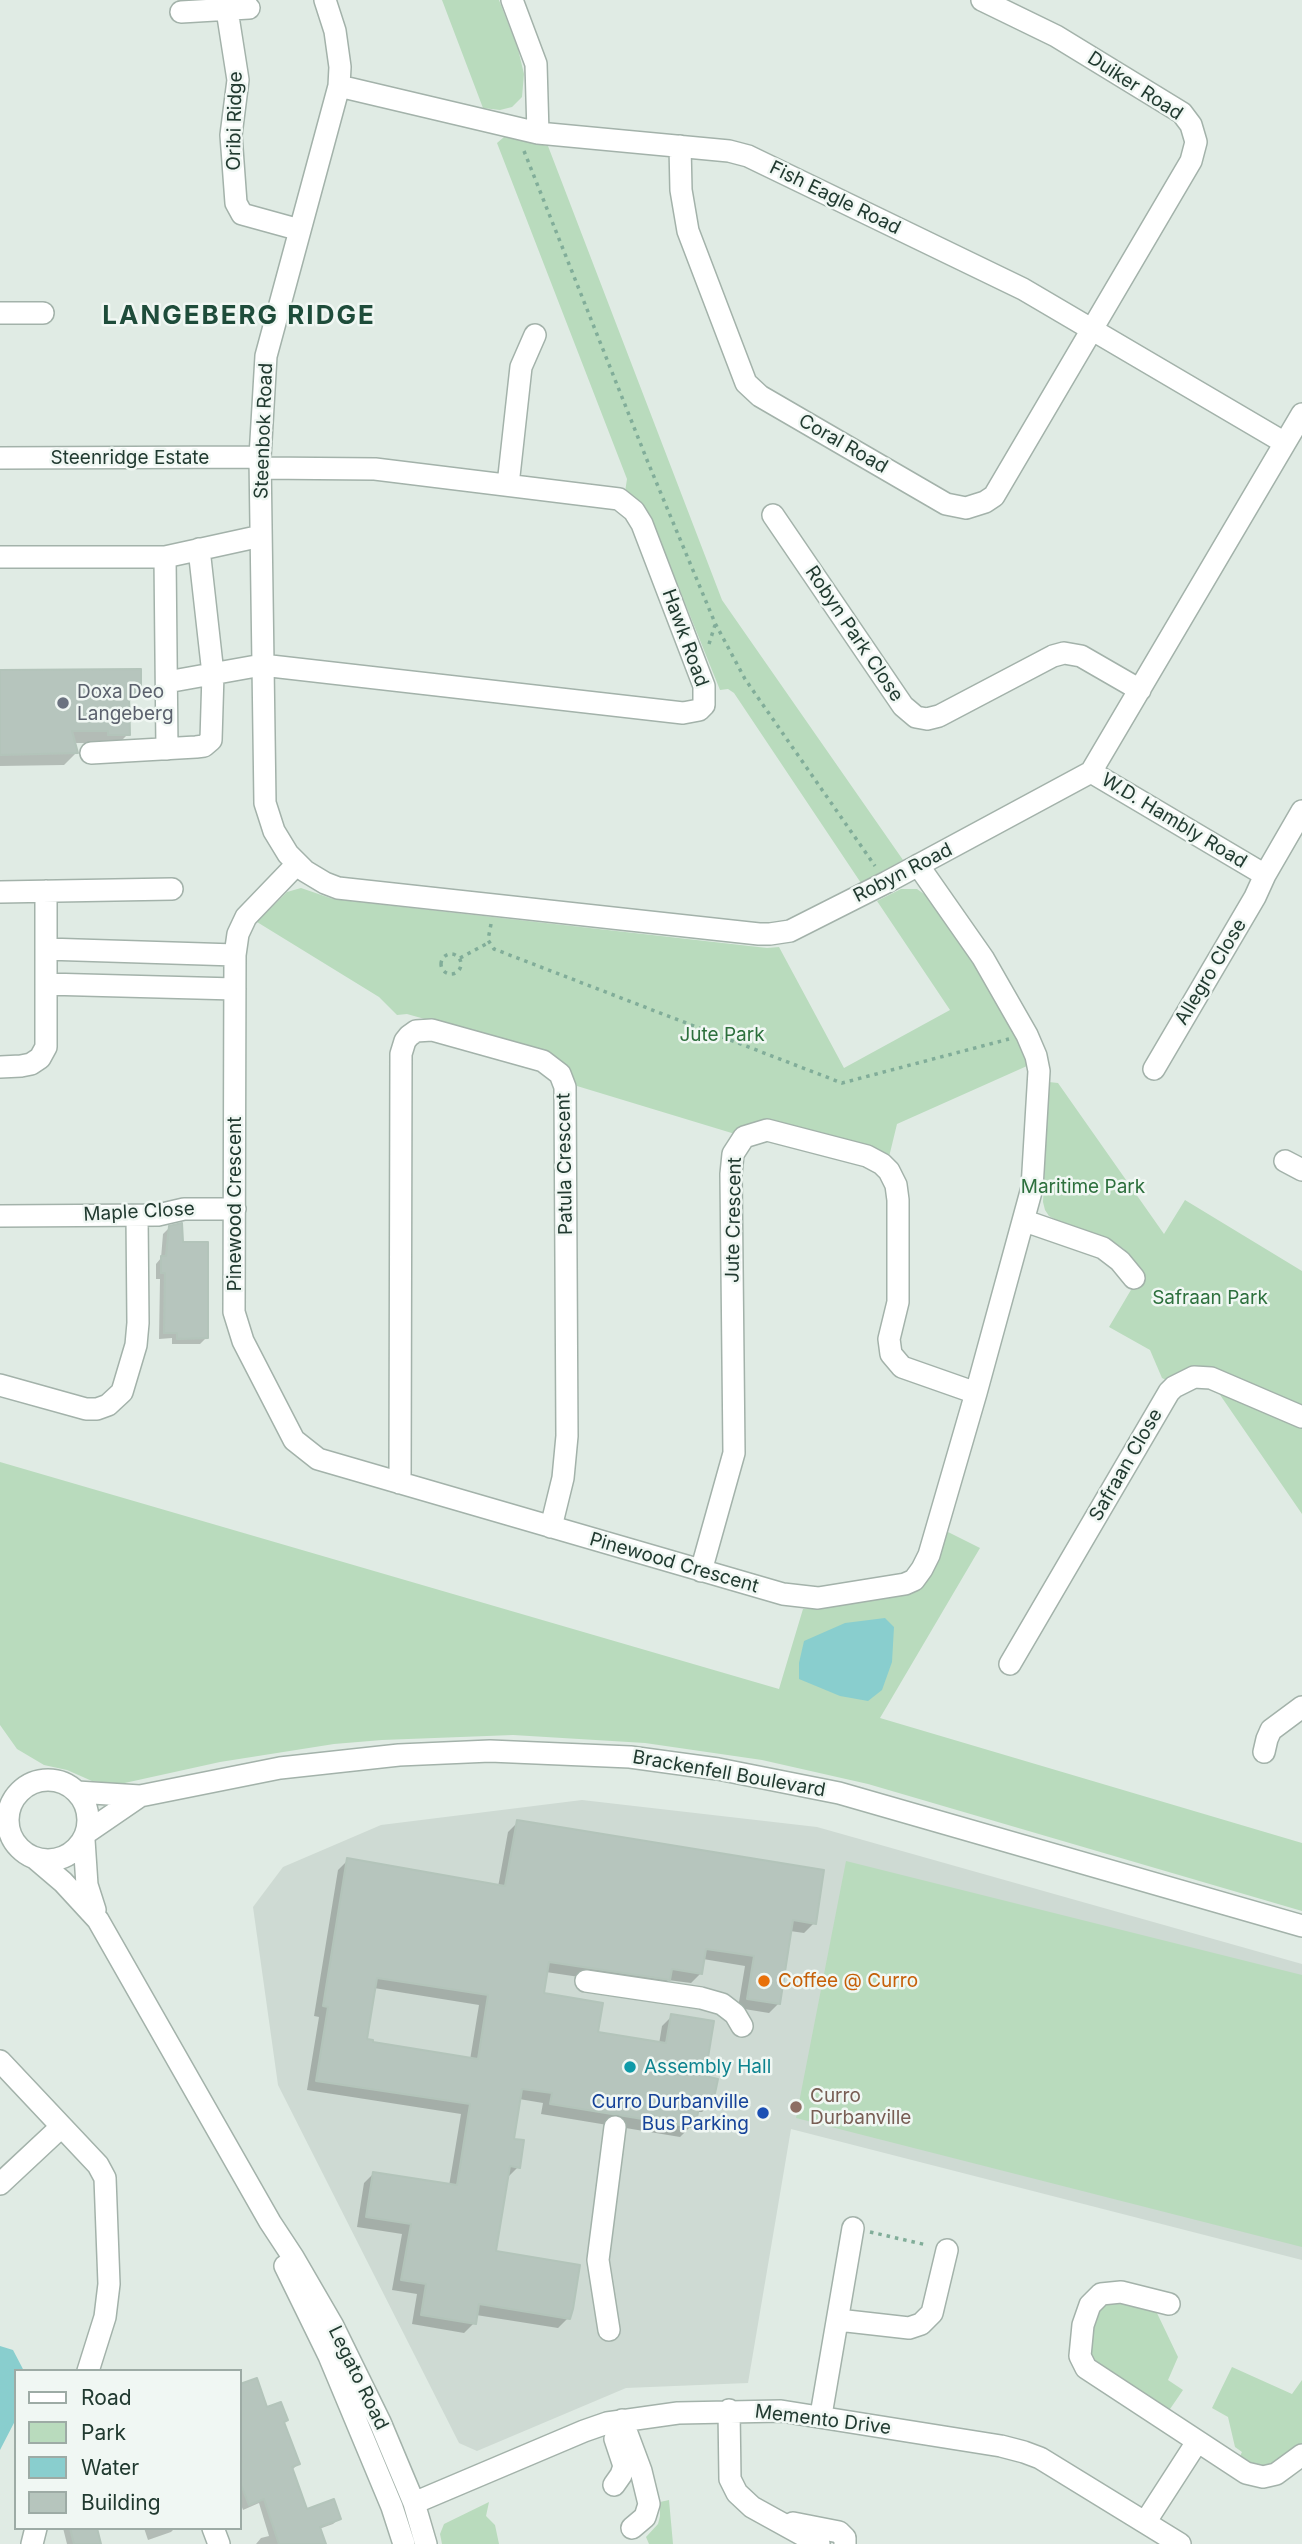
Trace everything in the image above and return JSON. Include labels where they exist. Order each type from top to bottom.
[{"type":"street","name":"Steenbok Road","points":[[297,864],[277,837],[265,803],[260,463],[266,356],[339,86],[340,67],[335,31],[325,0]]},
{"type":"street","points":[[512,0],[536,64],[538,133]]},
{"type":"street","name":"Duiker Road","points":[[982,0],[1056,36],[1182,113],[1194,132],[1196,142],[1191,161],[1092,329]]},
{"type":"street","points":[[181,12],[249,8]]},
{"type":"street","name":"Oribi Ridge","points":[[227,10],[238,80],[231,135],[236,203],[242,214],[300,230]]},
{"type":"street","name":"Fish Eagle Road","points":[[339,86],[538,133],[729,151],[748,156],[1023,289],[1285,443]]},
{"type":"street","name":"Coral Road","points":[[680,146],[681,190],[688,231],[746,383],[760,396],[946,504],[975,507],[993,496],[1092,329]]},
{"type":"street","points":[[0,313],[43,313]]},
{"type":"street","points":[[508,485],[521,367],[535,335]]},
{"type":"street","points":[[1091,772],[1302,414]]},
{"type":"street","name":"Steenridge Estate","points":[[0,458],[260,463]]},
{"type":"street","name":"Hawk Road","points":[[260,463],[375,469],[619,499],[634,511],[642,524],[706,697],[699,710],[683,713],[262,665]]},
{"type":"street","name":"Robyn Park Close","points":[[773,515],[903,706],[916,717],[927,719],[939,716],[1053,656],[1064,653],[1081,656],[1140,690]]},
{"type":"street","points":[[0,557],[166,557],[261,536]]},
{"type":"street","points":[[91,753],[204,746],[211,740],[213,674],[199,550]]},
{"type":"street","points":[[166,557],[167,749]]},
{"type":"street","points":[[167,682],[262,665]]},
{"type":"street","name":"Robyn Road","points":[[297,864],[313,877],[338,888],[771,934],[790,930],[887,882],[1091,772]]},
{"type":"street","name":"W.D. Hambly Road","points":[[1091,772],[1265,875],[1302,811]]},
{"type":"street","name":"Pinewood Crescent","points":[[297,864],[246,917],[238,934],[235,956],[236,1322],[290,1433],[300,1447],[318,1459],[701,1571],[807,1598],[895,1587],[914,1580],[929,1555],[1025,1221],[1034,1179],[1039,1070],[1036,1056],[983,958],[918,865]]},
{"type":"street","name":"Allegro Close","points":[[1154,1069],[1255,897],[1265,875]]},
{"type":"street","points":[[0,892],[173,889]]},
{"type":"street","points":[[0,1066],[31,1064],[40,1058],[46,1047],[46,891]]},
{"type":"street","points":[[46,949],[235,956]]},
{"type":"street","points":[[46,984],[235,989]]},
{"type":"street","name":"Patula Crescent","points":[[400,1483],[401,1054],[409,1036],[424,1029],[543,1061],[560,1074],[565,1087],[567,1436],[563,1478],[551,1527]]},
{"type":"street","name":"Jute Crescent","points":[[701,1571],[734,1453],[732,1174],[733,1154],[744,1137],[766,1130],[867,1156],[882,1164],[896,1185],[898,1213],[898,1302],[889,1339],[891,1354],[902,1367],[976,1393]]},
{"type":"street","name":"Maple Close","points":[[0,1216],[137,1216],[158,1215],[184,1209],[235,1209]]},
{"type":"street","points":[[0,1385],[86,1409],[108,1405],[122,1392],[136,1345],[138,1323],[137,1216]]},
{"type":"street","points":[[1025,1221],[1103,1248],[1120,1261],[1134,1278]]},
{"type":"street","name":"Safraan Close","points":[[1010,1664],[1174,1387],[1194,1377],[1211,1378],[1302,1417]]},
{"type":"street","points":[[1264,1752],[1271,1730],[1302,1707]]},
{"type":"street","name":"Brackenfell Boulevard","points":[[77,1792],[140,1796],[280,1768],[399,1755],[490,1751],[630,1757],[718,1769],[839,1793],[1302,1926]]},
{"type":"street","points":[[0,1853],[50,1861],[74,1851],[85,1837],[88,1816],[77,1792],[66,1784],[54,1780],[40,1780],[28,1785],[18,1793],[5,1811],[14,1843],[30,1856]]},
{"type":"street","name":"Brackenfell Boulevard","points":[[85,1837],[140,1796]]},
{"type":"street","name":"Legato Road","points":[[85,1837],[87,1885],[98,1920],[350,2358],[414,2503],[426,2544]]},
{"type":"street","name":"Legato Road","points":[[30,1856],[63,1882],[98,1920]]},
{"type":"street","points":[[586,1981],[701,1998],[722,2004],[735,2014],[742,2026]]},
{"type":"street","points":[[0,2061],[98,2165],[107,2185],[108,2292],[105,2317],[89,2369]]},
{"type":"street","points":[[0,2184],[60,2127]]},
{"type":"street","points":[[609,2330],[598,2260],[615,2127]]},
{"type":"street","name":"Legato Road","points":[[270,2222],[292,2281],[329,2356],[392,2507],[404,2544]]},
{"type":"street","points":[[821,2416],[853,2228]]},
{"type":"street","points":[[838,2320],[909,2328],[921,2324],[932,2313],[947,2250]]},
{"type":"street","points":[[1169,2304],[1121,2292],[1101,2294],[1090,2305],[1083,2325],[1080,2356],[1086,2368],[1197,2442],[1254,2476],[1276,2474],[1302,2455]]},
{"type":"street","points":[[329,2356],[349,2378],[394,2481],[414,2503],[412,2530],[417,2544]]},
{"type":"street","points":[[729,2410],[730,2479],[733,2485],[752,2507],[819,2544]]},
{"type":"street","name":"Memento Drive","points":[[414,2503],[584,2431],[614,2422],[664,2414],[729,2410],[781,2411],[1024,2452],[1040,2458],[1180,2544]]},
{"type":"street","points":[[614,2422],[623,2471],[614,2485]]},
{"type":"street","points":[[614,2422],[641,2471],[649,2504],[645,2517],[632,2528]]},
{"type":"street","points":[[1146,2521],[1197,2442]]},
{"type":"street","points":[[783,2523],[799,2523],[839,2532],[844,2536],[845,2544]]},
{"type":"path","points":[[514,127],[715,622],[745,679],[887,882]]},
{"type":"path","points":[[488,943],[494,905]]},
{"type":"path","points":[[488,943],[494,949],[842,1083],[1027,1035]]},
{"type":"path","points":[[460,958],[488,943]]},
{"type":"path","points":[[450,953],[460,958],[462,963],[457,973],[452,975],[442,970],[440,965],[444,955],[450,953]]},
{"type":"path","points":[[853,2228],[947,2250]]},
{"type":"shaded area","name":"Curro Durbanville","points":[[582,1800],[817,1827],[1302,1964],[1302,2260],[791,2129],[748,2383],[626,2388],[477,2451],[459,2443],[278,2085],[253,1907],[283,1867],[381,1825]]},
{"type":"green space","points":[[442,0],[499,0],[518,49],[524,74],[522,97],[512,107],[500,110],[483,108]]},
{"type":"green space","points":[[504,137],[548,146],[722,600],[903,860],[861,883],[734,693],[728,689],[720,690],[654,526],[646,510],[625,492],[627,479],[497,143]]},
{"type":"green space","name":"Jute Park","points":[[301,888],[333,899],[767,948],[779,947],[844,1068],[950,1010],[877,901],[901,889],[917,889],[931,899],[978,968],[1025,1052],[1027,1066],[897,1124],[889,1157],[761,1121],[745,1126],[735,1134],[577,1086],[566,1065],[552,1055],[407,1014],[397,1015],[379,997],[257,922],[287,892]]},
{"type":"green space","name":"Safraan Park","points":[[1049,1082],[1058,1083],[1164,1234],[1185,1200],[1302,1271],[1302,1408],[1215,1371],[1168,1381],[1162,1378],[1150,1350],[1109,1327],[1141,1273],[1124,1249],[1108,1238],[1058,1221],[1045,1210],[1043,1202]]},
{"type":"green space","points":[[1216,1389],[1302,1426],[1302,1514]]},
{"type":"green space","points":[[0,1462],[779,1689],[803,1609],[832,1607],[908,1594],[932,1573],[946,1531],[980,1548],[880,1718],[1302,1843],[1302,1911],[868,1784],[762,1760],[645,1743],[513,1735],[382,1740],[334,1744],[220,1762],[120,1784],[92,1781],[67,1770],[44,1765],[17,1749],[0,1725]]},
{"type":"green space","points":[[846,1861],[1302,1975],[1302,2247],[796,2118]]},
{"type":"green space","points":[[1120,2302],[1156,2311],[1178,2357],[1168,2380],[1183,2390],[1168,2412],[1093,2359],[1090,2347],[1097,2311],[1104,2304]]},
{"type":"green space","points":[[1232,2367],[1292,2394],[1302,2380],[1302,2443],[1273,2466],[1259,2468],[1239,2458],[1242,2452],[1235,2447],[1228,2417],[1212,2408]]},
{"type":"green space","points":[[669,2500],[673,2544],[649,2544],[646,2537],[658,2524],[660,2502]]},
{"type":"green space","points":[[489,2502],[486,2516],[495,2525],[499,2544],[442,2544],[440,2534],[444,2524]]},
{"type":"water","points":[[885,1618],[894,1627],[892,1662],[882,1690],[868,1701],[840,1696],[799,1679],[804,1641],[845,1623]]},
{"type":"water","points":[[0,2346],[13,2350],[23,2369],[14,2369],[14,2423],[0,2450]]},
{"type":"building","name":"Doxa Deo Langeberg","points":[[141,669],[141,693],[129,693],[130,735],[108,735],[108,731],[72,731],[78,753],[0,755],[0,670]]},
{"type":"building","points":[[182,1223],[183,1242],[208,1242],[208,1338],[177,1339],[177,1333],[164,1333],[165,1273],[161,1273],[161,1256],[166,1256],[169,1226]]},
{"type":"building","points":[[517,1820],[824,1870],[816,1924],[793,1920],[780,2004],[747,1999],[754,1956],[706,1949],[702,1974],[672,1969],[670,1980],[549,1962],[544,1993],[603,2003],[598,2032],[666,2043],[671,2014],[714,2021],[705,2076],[718,2079],[713,2103],[700,2101],[697,2118],[693,2117],[692,2127],[550,2104],[552,2093],[522,2089],[514,2139],[524,2140],[520,2168],[510,2166],[496,2251],[580,2265],[573,2309],[570,2319],[479,2304],[476,2324],[421,2315],[426,2284],[401,2280],[411,2224],[366,2217],[373,2172],[457,2185],[470,2104],[316,2081],[328,2007],[323,2006],[347,1858],[505,1886]],"holes":[[[377,1978],[488,1995],[478,2059],[367,2039]]]},
{"type":"building","points":[[257,2378],[267,2407],[281,2402],[288,2420],[284,2422],[300,2464],[292,2467],[307,2509],[334,2499],[341,2519],[320,2527],[326,2544],[279,2544],[264,2499],[249,2505],[242,2487],[242,2383]]},
{"type":"building","points":[[70,2530],[98,2530],[101,2544],[74,2544]]},
{"type":"place","name":"Doxa Deo Langeberg","points":[[63,703]]},
{"type":"place","name":"Coffee @ Curro","points":[[764,1981]]},
{"type":"place","name":"Assembly Hall","points":[[630,2067]]},
{"type":"place","name":"Curro Durbanville","points":[[796,2107]]},
{"type":"place","name":"Curro Durbanville Bus Parking","points":[[763,2113]]},
{"type":"district","name":"LANGEBERG RIDGE","points":[[239,316]]},
{"type":"park label","name":"Maritime Park","points":[[1083,1187]]}]
